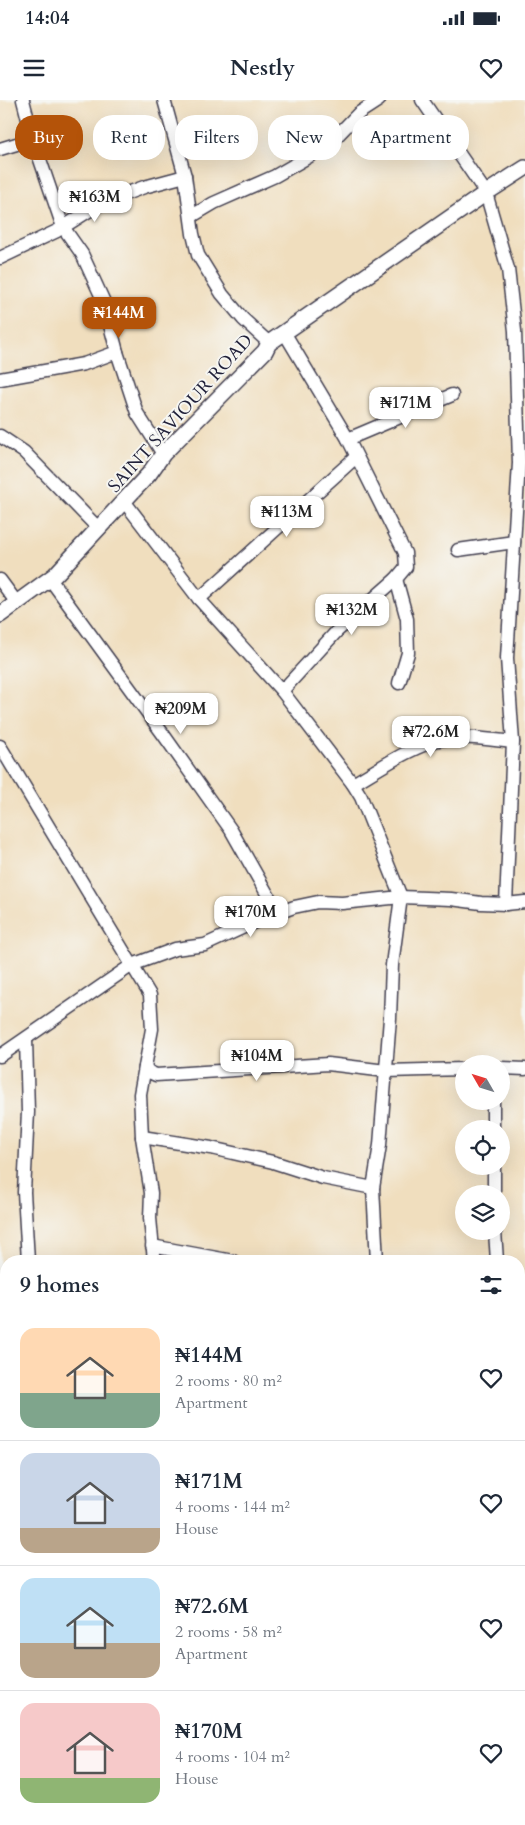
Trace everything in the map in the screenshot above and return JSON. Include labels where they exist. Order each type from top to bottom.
[{"type":"street","points":[[23,100],[27,115]]},
{"type":"street","points":[[164,100],[185,176],[193,234],[198,255],[227,301],[269,343]]},
{"type":"street","points":[[192,216],[214,203],[275,176],[308,157],[334,139],[359,113],[378,100]]},
{"type":"street","points":[[422,100],[486,193],[508,269],[515,331],[519,463],[507,658],[513,742],[506,904]]},
{"type":"street","points":[[0,149],[15,144]]},
{"type":"street","points":[[40,160],[63,227],[82,254],[104,302],[117,352],[137,414],[163,454]]},
{"type":"street","name":"SAINT SAVIOUR ROAD","points":[[0,615],[50,579],[124,502],[149,474],[163,454],[266,351],[269,343],[525,168]]},
{"type":"street","points":[[0,258],[63,227],[103,202],[144,187],[185,176]]},
{"type":"street","points":[[282,691],[338,630],[396,579],[406,567],[405,554],[348,439],[284,332]]},
{"type":"street","points":[[0,379],[84,364],[117,352]]},
{"type":"street","points":[[348,439],[452,395]]},
{"type":"street","points":[[0,436],[24,452],[99,529]]},
{"type":"street","points":[[199,600],[356,457]]},
{"type":"street","points":[[124,502],[199,600],[282,691],[353,784],[362,797],[401,897],[392,965],[380,1145],[373,1188],[377,1255]]},
{"type":"street","points":[[458,550],[514,542]]},
{"type":"street","points":[[50,579],[231,830],[278,913]]},
{"type":"street","points":[[396,579],[407,619],[408,653],[399,682]]},
{"type":"street","points":[[0,580],[17,602]]},
{"type":"street","points":[[353,784],[411,751],[443,739],[457,738],[513,742]]},
{"type":"street","points":[[0,746],[150,995],[152,1029],[140,1094],[142,1137],[151,1193],[153,1255]]},
{"type":"street","points":[[0,1056],[132,965],[175,949],[205,945],[278,913],[318,902],[342,903],[401,897],[506,904],[525,902]]},
{"type":"street","points":[[26,1039],[28,1112],[24,1192],[28,1255]]},
{"type":"street","points":[[145,1067],[149,1072],[156,1075],[328,1064],[386,1071],[455,1069]]},
{"type":"street","points":[[510,1068],[525,1069]]},
{"type":"street","points":[[142,1137],[211,1148],[274,1162],[322,1178],[373,1188]]},
{"type":"street","points":[[496,1240],[496,1255]]},
{"type":"street","points":[[152,1246],[201,1255]]}]
